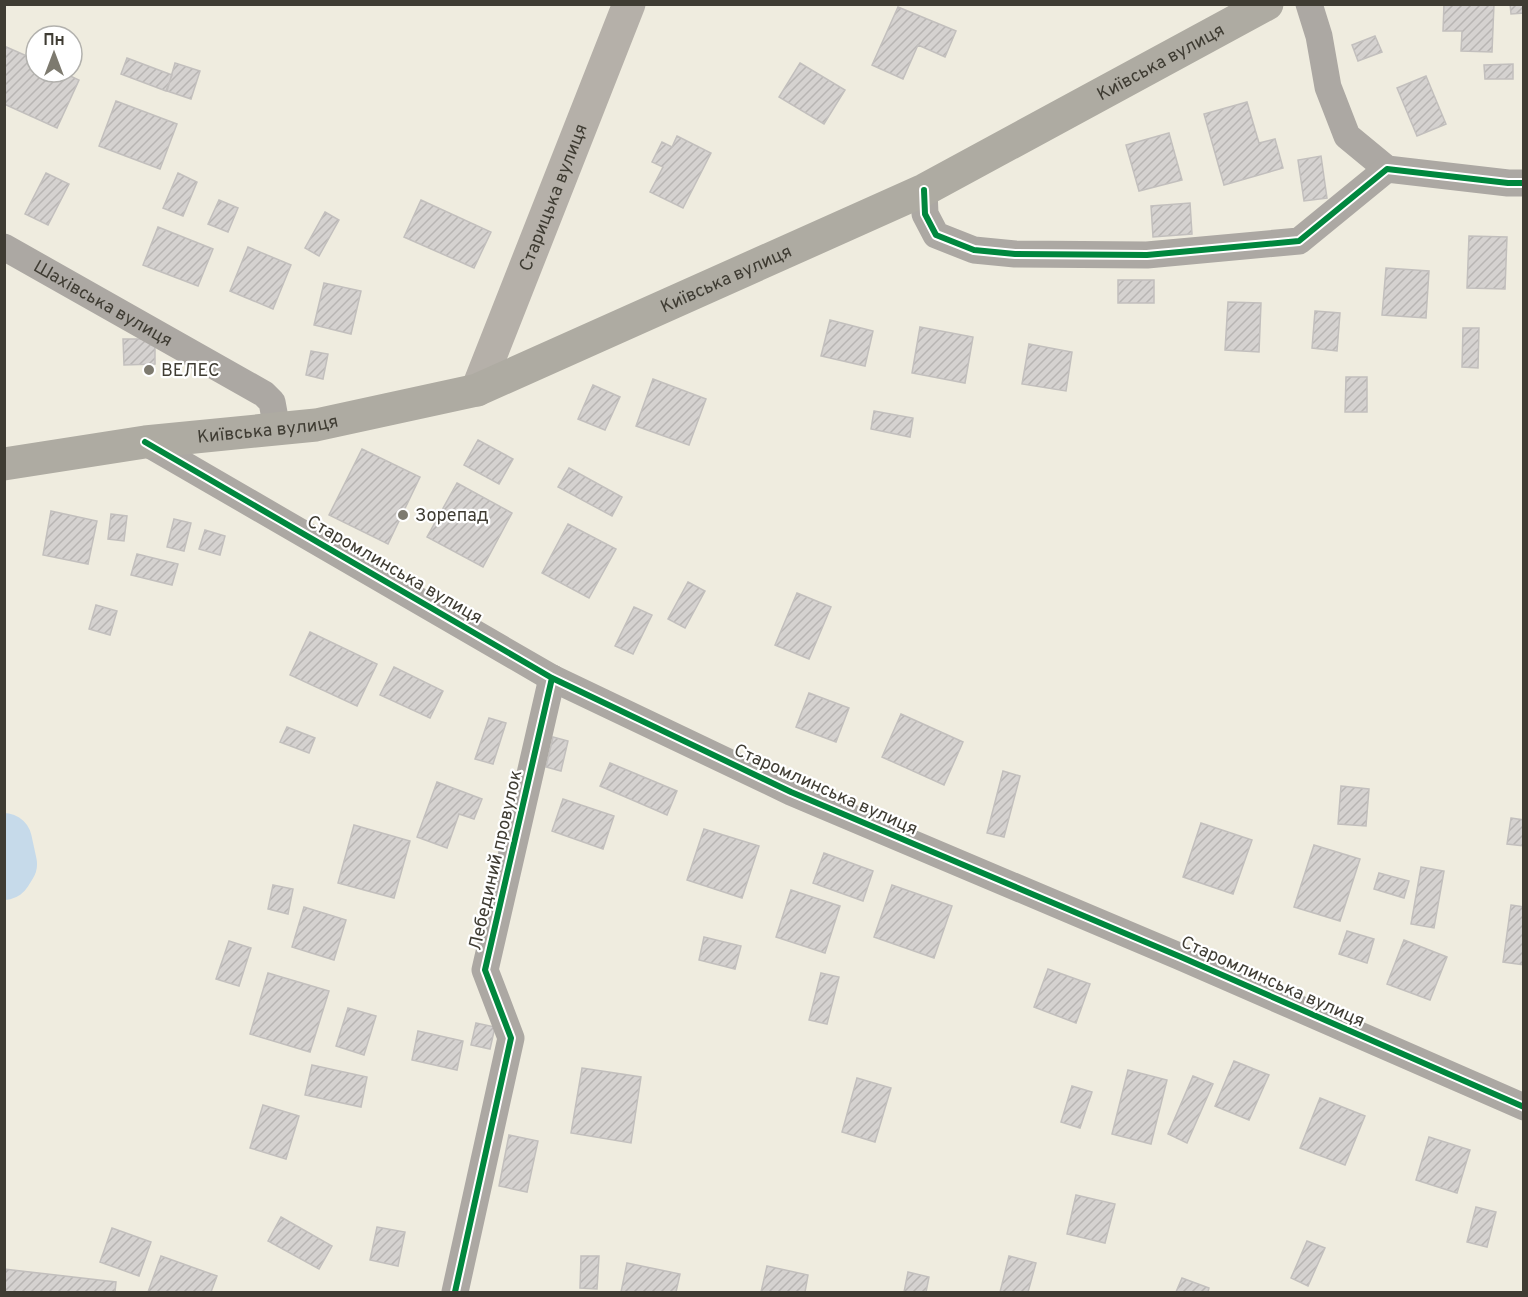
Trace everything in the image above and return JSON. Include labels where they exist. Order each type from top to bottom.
[{"type":"main road","name":"Старицька вулиця","points":[[477,390],[630,4]]},
{"type":"main road","name":"Київська вулиця","points":[[4,464],[145,442],[316,425],[477,390],[924,190],[1267,4]]},
{"type":"street","points":[[1309,4],[1319,36],[1328,87],[1347,136],[1387,169],[1524,183]]},
{"type":"street","points":[[924,190],[925,214],[936,235],[974,250],[1015,254],[1147,255],[1299,242],[1387,169]]},
{"type":"street","name":"Шахівська вулиця","points":[[4,247],[264,394],[272,402],[277,429]]},
{"type":"street","name":"Старомлинська вулиця","points":[[145,442],[552,678],[791,792],[1524,1107]]},
{"type":"street","name":"Лебединий провулок","points":[[455,1293],[511,1038],[485,970],[552,678]]},
{"type":"building","points":[[1444,4],[1494,4],[1492,52],[1461,51],[1462,31],[1443,31]]},
{"type":"building","points":[[1510,4],[1524,4],[1524,13],[1511,14]]},
{"type":"building","points":[[898,7],[956,31],[945,57],[918,45],[903,79],[872,65]]},
{"type":"building","points":[[1375,36],[1382,52],[1358,61],[1352,45]]},
{"type":"building","points":[[4,46],[24,55],[24,84],[77,84],[57,128],[4,104]]},
{"type":"building","points":[[127,58],[172,75],[166,91],[121,74]]},
{"type":"building","points":[[175,63],[200,71],[191,99],[167,91]]},
{"type":"building","points":[[800,63],[845,90],[824,124],[779,97]]},
{"type":"building","points":[[1513,64],[1513,79],[1485,79],[1484,65]]},
{"type":"building","points":[[1426,76],[1446,124],[1417,136],[1397,88]]},
{"type":"building","points":[[116,101],[177,124],[160,169],[99,146]]},
{"type":"building","points":[[1247,102],[1259,143],[1275,139],[1283,168],[1224,185],[1204,114]]},
{"type":"building","points":[[1169,133],[1182,180],[1139,191],[1126,145]]},
{"type":"building","points":[[677,136],[711,153],[683,208],[650,192],[663,167],[652,162],[662,142],[672,147]]},
{"type":"building","points":[[1321,156],[1327,198],[1304,201],[1298,160]]},
{"type":"building","points":[[46,173],[69,184],[48,225],[25,214]]},
{"type":"building","points":[[178,173],[197,182],[183,216],[163,208]]},
{"type":"building","points":[[219,200],[238,208],[228,232],[208,224]]},
{"type":"building","points":[[421,200],[491,232],[474,268],[404,237]]},
{"type":"building","points":[[1190,203],[1192,234],[1153,237],[1151,206]]},
{"type":"building","points":[[325,212],[339,220],[319,256],[305,248]]},
{"type":"building","points":[[158,227],[213,249],[198,286],[143,265]]},
{"type":"building","points":[[1469,236],[1507,237],[1505,289],[1467,288]]},
{"type":"building","points":[[248,247],[291,265],[273,309],[230,291]]},
{"type":"building","points":[[1386,268],[1429,271],[1426,318],[1382,315]]},
{"type":"building","points":[[1118,280],[1154,280],[1154,303],[1118,303]]},
{"type":"building","points":[[324,283],[361,291],[351,334],[314,325]]},
{"type":"building","points":[[1228,302],[1261,303],[1259,352],[1225,350]]},
{"type":"building","points":[[1315,311],[1340,313],[1337,351],[1312,348]]},
{"type":"building","points":[[830,320],[873,331],[865,366],[821,356]]},
{"type":"building","points":[[920,327],[973,337],[965,383],[912,373]]},
{"type":"building","points":[[1463,328],[1479,328],[1478,368],[1462,367]]},
{"type":"building","points":[[123,339],[155,339],[155,364],[124,365]]},
{"type":"building","points":[[1029,344],[1072,352],[1066,391],[1022,384]]},
{"type":"building","points":[[311,351],[328,354],[323,379],[306,375]]},
{"type":"building","points":[[1346,377],[1367,377],[1367,412],[1345,412]]},
{"type":"building","points":[[653,379],[706,399],[689,445],[636,426]]},
{"type":"building","points":[[593,385],[620,397],[605,430],[578,419]]},
{"type":"building","points":[[874,411],[913,418],[910,437],[871,429]]},
{"type":"building","points":[[478,440],[513,459],[499,484],[464,465]]},
{"type":"building","points":[[362,449],[420,477],[388,544],[329,515]]},
{"type":"building","points":[[569,468],[622,497],[612,516],[558,487]]},
{"type":"building","points":[[457,483],[512,513],[483,567],[427,537]]},
{"type":"building","points":[[51,511],[97,521],[88,564],[43,555]]},
{"type":"building","points":[[111,514],[127,516],[124,541],[108,539]]},
{"type":"building","points":[[174,519],[191,523],[184,551],[167,547]]},
{"type":"building","points":[[568,524],[616,549],[589,598],[542,573]]},
{"type":"building","points":[[205,530],[225,536],[220,555],[199,549]]},
{"type":"building","points":[[137,554],[178,564],[172,585],[131,575]]},
{"type":"building","points":[[688,582],[705,591],[685,628],[668,619]]},
{"type":"building","points":[[797,593],[831,607],[809,659],[775,645]]},
{"type":"building","points":[[96,605],[117,611],[110,635],[89,629]]},
{"type":"building","points":[[634,607],[652,615],[633,654],[615,646]]},
{"type":"building","points":[[310,632],[377,664],[357,706],[290,675]]},
{"type":"building","points":[[394,667],[443,691],[430,718],[380,695]]},
{"type":"building","points":[[809,693],[849,708],[836,742],[796,727]]},
{"type":"building","points":[[901,714],[963,742],[944,785],[882,757]]},
{"type":"building","points":[[489,718],[506,723],[493,764],[475,759]]},
{"type":"building","points":[[287,727],[315,738],[309,753],[280,742]]},
{"type":"building","points":[[553,737],[568,741],[561,771],[546,767]]},
{"type":"building","points":[[610,763],[677,791],[667,815],[600,786]]},
{"type":"building","points":[[1003,771],[1020,776],[1004,837],[987,833]]},
{"type":"building","points":[[437,782],[482,799],[474,819],[459,814],[447,848],[417,837]]},
{"type":"building","points":[[1341,786],[1369,789],[1366,826],[1338,824]]},
{"type":"building","points":[[563,799],[614,816],[603,849],[552,831]]},
{"type":"building","points":[[1511,818],[1524,820],[1524,846],[1507,844]]},
{"type":"building","points":[[1201,823],[1252,840],[1233,894],[1183,877]]},
{"type":"building","points":[[354,825],[410,841],[394,898],[338,883]]},
{"type":"building","points":[[704,829],[759,846],[742,898],[687,880]]},
{"type":"building","points":[[1314,845],[1360,859],[1340,921],[1294,907]]},
{"type":"building","points":[[824,853],[873,871],[863,901],[813,883]]},
{"type":"building","points":[[1421,867],[1444,871],[1434,928],[1411,924]]},
{"type":"building","points":[[1379,873],[1409,881],[1404,898],[1374,889]]},
{"type":"building","points":[[273,885],[293,889],[288,914],[268,909]]},
{"type":"building","points":[[892,885],[952,906],[934,958],[874,937]]},
{"type":"building","points":[[791,890],[840,906],[825,953],[776,937]]},
{"type":"building","points":[[1511,905],[1524,907],[1524,965],[1503,962]]},
{"type":"building","points":[[304,907],[346,920],[334,960],[292,947]]},
{"type":"building","points":[[1347,931],[1374,939],[1367,963],[1339,954]]},
{"type":"building","points":[[704,937],[741,946],[735,969],[699,960]]},
{"type":"building","points":[[1404,940],[1447,957],[1430,1000],[1387,984]]},
{"type":"building","points":[[229,941],[251,948],[239,986],[216,979]]},
{"type":"building","points":[[1048,969],[1090,984],[1076,1023],[1034,1007]]},
{"type":"building","points":[[268,973],[329,991],[310,1052],[250,1034]]},
{"type":"building","points":[[821,973],[839,977],[827,1024],[809,1020]]},
{"type":"building","points":[[348,1008],[376,1016],[364,1055],[336,1046]]},
{"type":"building","points":[[476,1023],[495,1027],[490,1049],[471,1045]]},
{"type":"building","points":[[418,1031],[463,1041],[457,1070],[412,1060]]},
{"type":"building","points":[[1234,1061],[1269,1075],[1249,1120],[1215,1106]]},
{"type":"building","points":[[312,1065],[367,1077],[361,1107],[305,1095]]},
{"type":"building","points":[[582,1068],[641,1077],[631,1143],[571,1133]]},
{"type":"building","points":[[1128,1070],[1167,1080],[1151,1144],[1112,1134]]},
{"type":"building","points":[[1193,1076],[1213,1084],[1187,1143],[1168,1134]]},
{"type":"building","points":[[857,1078],[891,1088],[875,1142],[842,1132]]},
{"type":"building","points":[[1072,1086],[1092,1092],[1080,1128],[1061,1122]]},
{"type":"building","points":[[1320,1098],[1365,1116],[1345,1165],[1300,1148]]},
{"type":"building","points":[[263,1105],[299,1116],[286,1159],[250,1148]]},
{"type":"building","points":[[509,1135],[538,1141],[527,1192],[499,1186]]},
{"type":"building","points":[[1429,1137],[1470,1150],[1457,1193],[1416,1180]]},
{"type":"building","points":[[1076,1195],[1115,1204],[1105,1243],[1067,1234]]},
{"type":"building","points":[[1476,1207],[1496,1212],[1487,1247],[1467,1242]]},
{"type":"building","points":[[281,1217],[332,1246],[319,1269],[268,1241]]},
{"type":"building","points":[[377,1227],[405,1232],[398,1266],[370,1260]]},
{"type":"building","points":[[112,1228],[151,1242],[139,1276],[100,1262]]},
{"type":"building","points":[[1307,1241],[1325,1248],[1308,1286],[1291,1278]]},
{"type":"building","points":[[161,1256],[217,1276],[211,1292],[148,1292]]},
{"type":"building","points":[[581,1256],[599,1256],[597,1289],[580,1288]]},
{"type":"building","points":[[1009,1256],[1036,1263],[1028,1292],[1000,1292]]},
{"type":"building","points":[[627,1263],[680,1274],[676,1292],[621,1292]]},
{"type":"building","points":[[767,1266],[808,1275],[805,1292],[761,1292]]},
{"type":"building","points":[[4,1269],[116,1282],[115,1292],[4,1292]]},
{"type":"building","points":[[908,1272],[929,1277],[926,1292],[904,1292]]},
{"type":"building","points":[[1182,1278],[1209,1288],[1208,1292],[1176,1292]]},
{"type":"waterway","points":[[4,841],[9,864],[4,872]]},
{"type":"cycle path","points":[[924,190],[925,214],[936,235],[974,250],[1015,254],[1147,255],[1299,241],[1387,169],[1524,183]]},
{"type":"cycle path","points":[[145,442],[552,678],[791,792],[1181,957],[1524,1107]]},
{"type":"cycle path","points":[[455,1292],[511,1038],[485,970],[552,678]]},
{"type":"place","name":"ВЕЛЕС","points":[[149,370]]},
{"type":"place","name":"Зорепад","points":[[403,515]]}]
